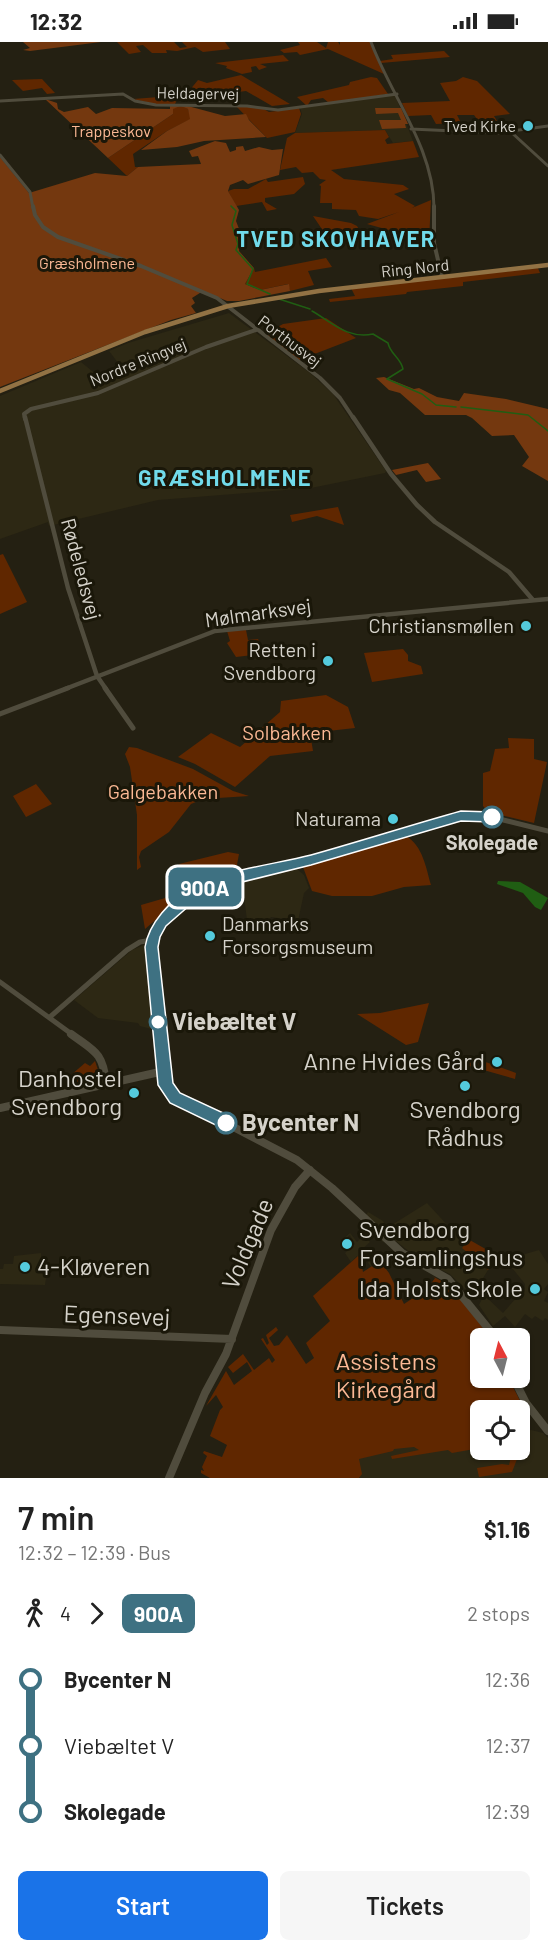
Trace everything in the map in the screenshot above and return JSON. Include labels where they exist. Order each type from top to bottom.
[{"type":"main road","name":"Ring Nord","points":[[0,391],[116,343],[178,321],[265,299],[548,266]]},
{"type":"main road","name":"Ring Nord","points":[[229,308],[285,296]]},
{"type":"street","points":[[371,42],[381,69],[389,78],[397,94],[433,184],[434,243],[442,277]]},
{"type":"street","name":"Heldagervej","points":[[0,101],[123,94],[135,100],[156,105],[247,106],[278,110],[397,94]]},
{"type":"street","points":[[411,129],[511,132],[548,126]]},
{"type":"street","points":[[511,132],[548,166]]},
{"type":"street","name":"Porthusvej","points":[[0,154],[30,192],[35,215],[43,227],[58,237],[141,266],[214,297],[336,393],[391,474],[426,514],[509,572],[534,600]]},
{"type":"street","name":"Nordre Ringvej","points":[[27,410],[98,393],[206,347],[256,330]]},
{"type":"street","name":"Rødeledsvej","points":[[27,410],[24,418],[68,588],[97,676],[133,728]]},
{"type":"street","name":"Mølmarksvej","points":[[0,714],[215,631],[548,599]]},
{"type":"street","points":[[488,1328],[448,1279],[405,1255],[310,1170],[284,1151],[175,1098],[167,1090],[152,940],[162,922],[204,887],[311,860],[451,818],[465,815],[488,816],[548,831]]},
{"type":"street","points":[[50,1017],[127,950],[140,942],[152,940]]},
{"type":"street","points":[[0,982],[97,1053],[106,1070],[106,1083]]},
{"type":"street","points":[[0,1108],[164,1071]]},
{"type":"street","name":"Voldgade","points":[[169,1478],[206,1392],[232,1339],[247,1294],[279,1216],[310,1170]]},
{"type":"street","name":"Egensevej","points":[[0,1330],[232,1339]]},
{"type":"street","points":[[518,1388],[526,1403],[548,1431]]},
{"type":"shaded area","points":[[395,95],[413,141],[393,143],[385,130],[295,133],[302,114],[300,108]]},
{"type":"shaded area","points":[[229,313],[310,373],[333,394],[386,471],[385,473],[311,488],[158,500],[49,526],[48,522],[0,539],[0,396],[81,362],[103,380],[125,372],[109,351],[128,343]]},
{"type":"shaded area","points":[[297,869],[304,875],[309,888],[304,893],[298,921],[271,917],[266,924],[247,920],[243,888],[245,882]]},
{"type":"shaded area","points":[[498,881],[520,882],[548,898],[541,910],[535,907],[523,893],[497,884]]},
{"type":"shaded area","points":[[144,945],[152,1029],[140,1026],[138,1023],[98,1018],[74,1000],[132,950]]},
{"type":"shaded area","points":[[427,1203],[450,1228],[467,1242],[463,1248],[488,1270],[472,1296],[450,1274],[416,1257],[391,1237],[383,1242],[362,1221],[368,1212],[383,1221],[387,1228]]},
{"type":"shaded area","points":[[350,1233],[357,1242],[364,1235],[370,1242],[359,1252],[365,1258],[373,1251],[380,1261],[371,1267],[367,1261],[362,1264],[357,1256],[351,1262],[345,1253],[355,1244],[350,1235],[339,1243]]},
{"type":"shaded area","name":"Ida Holsts Skole","points":[[539,1250],[548,1264],[548,1284],[544,1289],[548,1292],[544,1301],[548,1303],[548,1320],[545,1318],[543,1321],[535,1316],[532,1319],[525,1314],[515,1327],[505,1316],[493,1326],[479,1305],[484,1295],[503,1313],[525,1288],[525,1284],[513,1269],[504,1266],[505,1260]]},
{"type":"shaded area","name":"4-Kløveren","points":[[41,1253],[41,1259],[48,1263],[45,1285],[0,1284],[0,1269],[3,1269],[4,1264],[13,1264],[14,1256]]},
{"type":"shaded area","points":[[530,1430],[543,1433],[548,1438],[548,1478],[360,1478],[352,1453],[470,1438],[470,1460],[530,1460]]},
{"type":"green space","points":[[23,42],[101,42],[30,51],[23,50],[30,48]]},
{"type":"green space","points":[[117,42],[174,42],[180,48],[187,47],[182,42],[225,42],[230,49],[203,52],[195,47],[177,51],[166,50],[167,53],[152,53],[143,45],[136,46],[141,52],[129,54]]},
{"type":"green space","points":[[298,42],[317,42],[326,48],[328,42],[338,42],[340,45],[340,42],[371,42],[384,74],[328,49],[300,55],[297,52],[284,53],[280,50],[300,45]]},
{"type":"green space","points":[[444,51],[450,57],[381,63],[380,61],[393,59],[391,55]]},
{"type":"green space","points":[[283,55],[289,61],[260,64],[267,67],[259,70],[256,66],[251,67],[252,72],[242,74],[215,63]]},
{"type":"green space","points":[[241,75],[290,104],[272,106],[246,91],[184,99],[185,94],[195,96],[189,91],[198,80],[207,83]]},
{"type":"green space","points":[[371,77],[377,78],[388,94],[329,103],[323,98],[311,100],[307,106],[297,97],[349,85],[350,82]]},
{"type":"green space","points":[[463,77],[477,81],[510,114],[494,116],[497,121],[477,119],[474,115],[457,115],[461,123],[436,124],[431,115],[408,116],[402,103],[450,101],[440,83],[456,81]]},
{"type":"green space","points":[[42,79],[55,93],[47,94],[42,88],[23,91],[12,80]]},
{"type":"green space","points":[[182,90],[175,104],[182,104],[159,105],[133,99],[159,97],[157,91]]},
{"type":"green space","name":"Trappeskov","points":[[45,99],[57,103],[58,109],[64,112],[88,107],[96,114],[112,108],[170,109],[170,106],[180,106],[173,109],[173,114],[108,158]]},
{"type":"green space","points":[[180,105],[188,109],[191,119],[167,131],[133,154],[135,167],[138,167],[127,176],[108,158],[173,114],[172,109]]},
{"type":"green space","points":[[181,106],[225,116],[246,114],[266,137],[204,141],[177,147],[141,150],[167,131],[190,119],[188,109]]},
{"type":"green space","points":[[236,106],[260,107],[269,112],[299,108],[301,114],[295,132],[267,138]]},
{"type":"green space","points":[[375,108],[401,108],[408,124],[405,124],[406,128],[382,129],[379,120],[401,120],[398,113],[376,114]]},
{"type":"green space","points":[[385,130],[389,137],[385,140],[387,144],[413,141],[419,157],[331,170],[344,179],[403,185],[409,189],[394,194],[415,206],[412,208],[431,200],[429,241],[367,224],[399,212],[378,219],[359,216],[356,210],[332,209],[332,203],[320,203],[321,186],[319,185],[326,180],[320,179],[313,172],[302,173],[296,167],[280,170],[287,138],[295,133]]},
{"type":"green space","name":"Græsholmene","points":[[215,141],[226,143],[230,152],[236,150],[236,147],[243,146],[245,151],[259,147],[272,150],[283,149],[279,175],[248,184],[243,180],[230,185],[228,191],[239,210],[236,221],[241,234],[239,251],[254,268],[245,284],[260,290],[289,284],[290,291],[239,301],[227,301],[203,291],[192,298],[195,303],[191,306],[196,313],[171,320],[0,387],[0,157],[29,193],[95,173],[127,176],[138,167],[201,164],[198,156],[192,157],[189,151]]},
{"type":"green space","points":[[303,177],[305,184],[294,194],[265,198],[265,202],[277,209],[267,211],[262,202],[236,206],[228,191],[248,189],[266,179],[268,182]]},
{"type":"green space","points":[[313,216],[351,223],[357,226],[364,238],[352,243],[349,237],[344,238],[341,233],[331,234],[332,237],[328,238]]},
{"type":"green space","points":[[326,258],[332,267],[308,271],[314,285],[290,291],[288,284],[260,290],[245,284],[254,268],[255,272]]},
{"type":"green space","points":[[538,268],[540,273],[463,282],[463,286],[330,302],[329,299],[355,296],[351,288]]},
{"type":"green space","points":[[326,318],[356,338],[299,360],[265,334],[283,324]]},
{"type":"green space","points":[[384,377],[414,389],[419,388],[437,397],[459,401],[464,393],[506,399],[548,409],[548,481],[522,466],[529,457],[514,435],[492,436],[466,415],[425,415],[400,393],[389,390],[376,378]]},
{"type":"green space","points":[[428,463],[441,479],[426,482],[417,470],[396,475],[392,470]]},
{"type":"green space","points":[[338,507],[344,525],[317,516],[292,522],[290,515]]},
{"type":"green space","points":[[3,554],[27,602],[0,614],[0,555]]},
{"type":"green space","points":[[246,630],[248,640],[258,639],[259,641],[250,644],[253,655],[236,657],[227,643],[230,641],[227,631]]},
{"type":"green space","points":[[403,649],[408,655],[408,661],[421,666],[423,674],[372,682],[364,653]]},
{"type":"green space","name":"Solbakken","points":[[326,695],[348,707],[355,728],[310,733],[313,751],[270,756],[235,787],[178,757],[211,733],[240,747],[280,712],[281,701]]},
{"type":"green space","points":[[508,738],[534,739],[534,759],[547,762],[534,823],[488,812],[483,806],[483,773],[490,771],[495,749],[509,748]]},
{"type":"green space","name":"Galgebakken","points":[[129,747],[193,769],[233,791],[249,796],[203,799],[191,804],[169,832],[141,851],[139,857],[141,867],[137,870],[137,815],[130,767],[125,754]]},
{"type":"green space","points":[[36,784],[52,804],[26,817],[13,796]]},
{"type":"green space","points":[[406,836],[420,851],[431,885],[404,887],[372,896],[332,896],[312,891],[303,867]]},
{"type":"green space","points":[[228,852],[239,854],[236,870],[230,875],[207,881],[186,894],[145,929],[141,905],[179,894],[183,874],[179,864]]},
{"type":"green space","points":[[429,1003],[418,1042],[406,1045],[357,1014],[380,1013]]},
{"type":"green space","points":[[469,1056],[516,1073],[515,1079],[466,1065]]},
{"type":"green space","points":[[95,1061],[99,1073],[96,1078],[68,1084],[77,1080],[71,1075],[85,1063],[90,1066]]},
{"type":"green space","points":[[461,1235],[496,1255],[488,1270],[462,1248],[467,1242]]},
{"type":"green space","name":"Assistens Kirkegård","points":[[358,1256],[363,1272],[380,1261],[389,1273],[404,1304],[428,1288],[435,1278],[432,1276],[449,1285],[483,1328],[470,1328],[470,1388],[514,1388],[520,1400],[470,1400],[470,1450],[452,1453],[448,1450],[392,1459],[391,1456],[419,1450],[414,1447],[394,1449],[359,1459],[362,1474],[359,1478],[210,1478],[201,1473],[201,1470],[204,1471],[202,1467],[207,1456],[203,1453],[204,1451],[222,1457],[227,1445],[210,1436],[223,1407],[216,1395],[206,1406],[226,1371],[234,1385],[252,1371],[247,1362],[233,1373],[228,1367],[243,1354],[254,1370],[269,1358],[272,1363],[275,1360],[261,1339],[263,1338],[267,1345],[269,1343],[266,1335],[276,1327],[278,1330],[269,1338],[274,1346],[279,1345],[287,1335],[306,1364],[314,1358],[306,1343],[330,1321],[313,1296]]},
{"type":"green space","points":[[510,1460],[517,1460],[512,1472],[479,1477],[477,1468],[509,1465]]},
{"type":"waterway","points":[[231,206],[236,211],[232,225],[238,244],[236,250],[253,269],[247,284],[270,294]]},
{"type":"waterway","points":[[279,299],[310,309]]},
{"type":"waterway","points":[[312,311],[348,332],[373,334],[388,343],[403,369],[387,379],[422,394],[436,405],[456,407]]},
{"type":"waterway","points":[[461,407],[528,415],[548,431]]},
{"type":"bus line","name":"900A","points":[[226,1123],[175,1098],[167,1090],[151,947],[153,935],[162,922],[193,894],[204,887],[229,879],[311,860],[461,816],[492,817]]},
{"type":"place","name":"Tved Kirke","points":[[528,126]]},
{"type":"place","name":"Christiansmøllen","points":[[526,626]]},
{"type":"place","name":"Retten i Svendborg","points":[[328,661]]},
{"type":"place","name":"Skolegade","points":[[492,817]]},
{"type":"place","name":"Naturama","points":[[393,819]]},
{"type":"place","name":"Danmarks Forsorgsmuseum","points":[[210,936]]},
{"type":"place","name":"Viebæltet V","points":[[158,1022]]},
{"type":"place","name":"Anne Hvides Gård","points":[[497,1062]]},
{"type":"place","name":"Svendborg Rådhus","points":[[465,1086]]},
{"type":"place","name":"Danhostel Svendborg","points":[[134,1093]]},
{"type":"place","name":"Bycenter N","points":[[226,1123]]},
{"type":"place","name":"Svendborg Forsamlingshus","points":[[347,1244]]},
{"type":"place","name":"4-Kløveren","points":[[25,1267]]},
{"type":"place","name":"Ida Holsts Skole","points":[[535,1289]]},
{"type":"district","name":"TVED SKOVHAVER","points":[[336,239]]},
{"type":"district","name":"GRÆSHOLMENE","points":[[225,478]]}]
